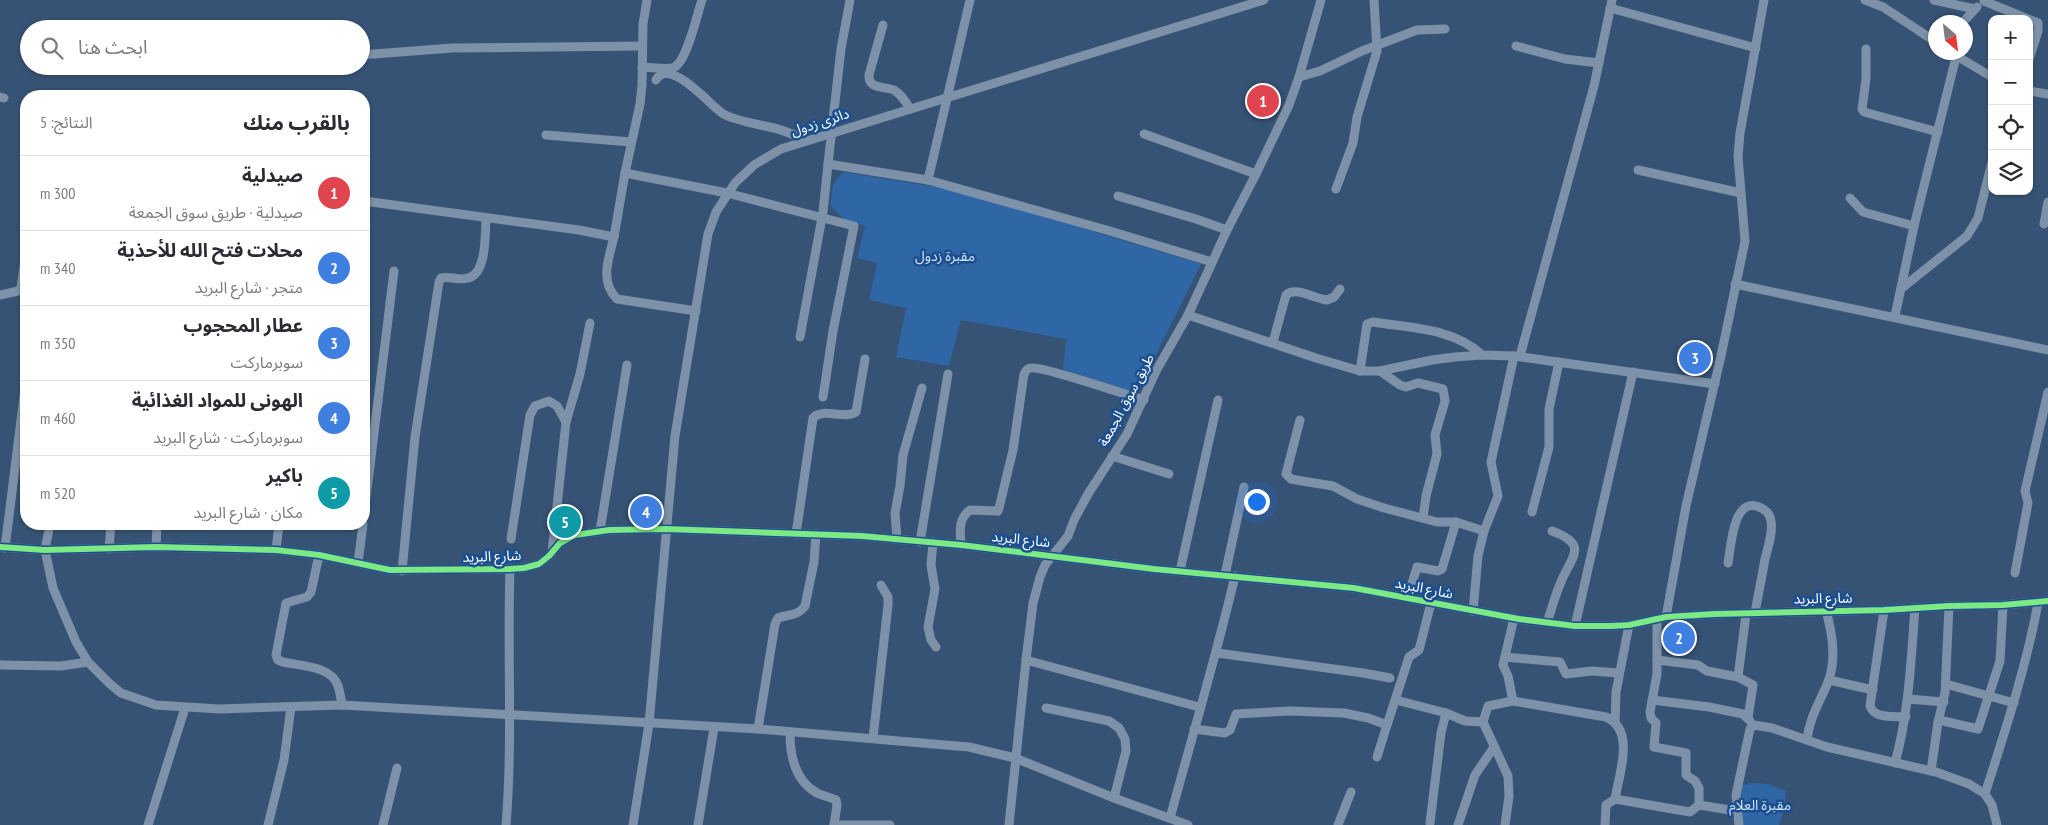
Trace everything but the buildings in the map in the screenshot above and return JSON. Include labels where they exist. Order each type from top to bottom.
[{"type":"street","points":[[647,0],[642,46],[640,104],[606,271],[610,292],[617,298],[696,311]]},
{"type":"street","points":[[642,67],[673,68],[679,64],[687,49],[702,0]]},
{"type":"street","points":[[800,337],[822,218],[838,73],[850,0]]},
{"type":"street","points":[[928,180],[970,0]]},
{"type":"street","name":"دائرى زدول","points":[[633,825],[649,724],[675,436],[708,234],[716,212],[727,193],[744,173],[765,157],[781,149],[1264,0]]},
{"type":"street","name":"طريق سوق الجمعة","points":[[1009,825],[1026,660],[1036,589],[1045,565],[1068,536],[1074,520],[1127,434],[1156,371],[1188,315],[1227,230],[1289,105],[1321,0]]},
{"type":"street","points":[[1336,189],[1355,135],[1357,117],[1375,63],[1378,45],[1374,0]]},
{"type":"street","points":[[1605,825],[1606,805],[1615,799],[1690,812],[1699,804],[1699,788],[1695,781],[1686,775],[1686,753],[1654,747],[1656,723],[1650,715],[1662,618],[1745,241],[1738,156],[1740,133],[1764,0]]},
{"type":"street","points":[[1864,0],[1880,3],[1928,36]]},
{"type":"street","points":[[1934,0],[1975,9]]},
{"type":"street","points":[[1969,15],[1984,1],[2018,15]]},
{"type":"street","points":[[1473,611],[1478,556],[1484,530],[1498,496],[1491,462],[1516,356],[1600,63],[1611,4],[1756,48]]},
{"type":"street","points":[[2033,21],[2038,23],[2038,31],[2033,47]]},
{"type":"street","points":[[883,25],[869,75],[870,81],[873,85],[895,91],[910,109]]},
{"type":"street","points":[[1299,77],[1320,71],[1417,30],[1445,29]]},
{"type":"street","points":[[370,54],[452,48],[642,46]]},
{"type":"street","points":[[1516,46],[1565,59],[1600,63]]},
{"type":"street","points":[[1866,49],[1863,111],[1938,132]]},
{"type":"street","points":[[1895,316],[1914,226],[1938,132],[1952,60]]},
{"type":"street","points":[[1962,60],[1988,75]]},
{"type":"street","points":[[656,80],[658,76],[663,74],[680,77],[725,115],[780,130],[807,140]]},
{"type":"street","points":[[2033,92],[2048,94]]},
{"type":"street","points":[[1144,134],[1256,174]]},
{"type":"street","points":[[546,136],[631,142]]},
{"type":"street","points":[[828,164],[928,180],[1212,262]]},
{"type":"street","points":[[1638,170],[1741,193]]},
{"type":"street","points":[[625,173],[727,193],[854,226],[833,331],[823,397]]},
{"type":"street","points":[[1902,288],[1967,236],[1978,218],[1988,178]]},
{"type":"street","points":[[1118,196],[1227,230]]},
{"type":"street","points":[[1850,198],[1863,212],[1914,226]]},
{"type":"street","points":[[370,202],[579,230],[614,237]]},
{"type":"street","points":[[2044,224],[2048,202]]},
{"type":"street","points":[[402,571],[415,438],[439,282],[441,278],[446,276],[460,280],[477,274],[482,265],[486,218]]},
{"type":"street","points":[[370,465],[394,271]]},
{"type":"street","points":[[1735,284],[1895,316],[2048,350]]},
{"type":"street","points":[[0,295],[20,289]]},
{"type":"street","points":[[1274,342],[1289,293],[1296,291],[1327,300],[1334,297],[1340,289]]},
{"type":"street","points":[[1188,315],[1360,371],[1380,371],[1432,360],[1482,355],[1516,356],[1715,384]]},
{"type":"street","points":[[1360,371],[1367,324],[1373,322],[1458,338],[1474,347],[1482,355]]},
{"type":"street","points":[[552,553],[566,422],[580,374],[590,323]]},
{"type":"street","points":[[796,534],[813,418],[821,414],[849,415],[856,412],[865,359]]},
{"type":"street","points":[[1532,512],[1549,447],[1549,409],[1559,362]]},
{"type":"street","points":[[600,531],[627,365]]},
{"type":"street","points":[[961,545],[960,524],[964,515],[970,510],[998,511],[1010,468],[1027,370],[1032,368],[1050,371],[1144,400]]},
{"type":"street","points":[[1380,371],[1400,386],[1406,387],[1418,383],[1443,389],[1445,401],[1435,436],[1437,454],[1426,496],[1423,518]]},
{"type":"street","points":[[1575,626],[1633,372]]},
{"type":"street","points":[[920,542],[948,374]]},
{"type":"street","points":[[897,539],[895,513],[903,455],[922,388]]},
{"type":"street","points":[[2015,573],[2028,500],[2025,491],[2048,392]]},
{"type":"street","points":[[1180,571],[1218,400]]},
{"type":"street","points":[[511,539],[530,415],[535,406],[549,401],[557,406],[566,422]]},
{"type":"street","points":[[1300,420],[1286,474],[1288,477],[1302,482],[1333,486],[1357,498],[1423,518],[1438,522],[1456,522],[1484,530]]},
{"type":"street","points":[[3,548],[20,424]]},
{"type":"street","points":[[1112,456],[1169,474]]},
{"type":"street","points":[[1225,575],[1244,487]]},
{"type":"street","points":[[1728,563],[1734,526],[1741,511],[1752,505],[1762,508],[1769,515],[1771,530],[1750,613],[1738,677]]},
{"type":"street","points":[[1408,597],[1418,566],[1442,569],[1456,522]]},
{"type":"street","name":"شارع البريد","points":[[3,548],[45,550],[156,547],[209,550],[276,550],[319,555],[379,569],[402,571],[510,569],[533,566],[544,561],[560,543],[575,535],[600,531],[666,529],[816,534],[933,542],[1180,571],[1354,588],[1473,611],[1575,626],[1629,625],[1662,618],[1750,613],[1884,610],[2003,605],[2048,601]]},
{"type":"street","points":[[49,530],[45,550],[56,596],[66,622],[88,662],[98,674],[121,693],[156,705],[218,709],[342,705],[758,730],[969,747],[1015,758],[1185,824]]},
{"type":"street","points":[[109,549],[111,530]]},
{"type":"street","points":[[156,547],[157,530]]},
{"type":"street","points":[[276,550],[278,530]]},
{"type":"street","points":[[358,563],[361,530]]},
{"type":"street","points":[[1547,622],[1560,584],[1575,556],[1571,541],[1552,531]]},
{"type":"street","points":[[758,730],[775,624],[778,618],[795,615],[802,611],[805,606],[814,562],[816,534]]},
{"type":"street","points":[[933,542],[931,566],[934,597],[928,627],[931,640],[936,647]]},
{"type":"street","points":[[319,555],[311,592],[307,597],[286,603],[276,655],[278,660],[283,662],[325,671],[329,674],[338,685],[342,705]]},
{"type":"street","points":[[506,825],[510,715],[508,643],[510,569]]},
{"type":"street","points":[[1170,818],[1200,707],[1217,653],[1235,576]]},
{"type":"street","points":[[873,738],[888,597],[881,585]]},
{"type":"street","points":[[1377,757],[1409,657],[1419,650],[1431,603]]},
{"type":"street","points":[[1985,794],[2014,703],[2030,644],[2038,603]]},
{"type":"street","points":[[1940,720],[1977,729],[2000,661],[2003,605]]},
{"type":"street","points":[[1931,771],[1944,702],[1950,606]]},
{"type":"street","points":[[1895,763],[1906,718],[1915,608]]},
{"type":"street","points":[[1807,740],[1811,718],[1829,680],[1833,655],[1826,610]]},
{"type":"street","points":[[1884,610],[1870,706],[1874,714],[1906,718]]},
{"type":"street","points":[[1513,701],[1508,676],[1502,665],[1514,618]]},
{"type":"street","points":[[1615,723],[1616,692],[1629,625]]},
{"type":"street","points":[[1217,653],[1390,678]]},
{"type":"street","points":[[1505,657],[1560,662],[1566,674],[1592,671],[1619,673]]},
{"type":"street","points":[[1026,660],[1200,707]]},
{"type":"street","points":[[1657,660],[1698,665],[1707,671],[1738,677],[1753,685],[1750,729],[1736,795],[1736,811],[1739,825]]},
{"type":"street","points":[[0,665],[61,666],[88,662]]},
{"type":"street","points":[[1829,680],[1873,690]]},
{"type":"street","points":[[1946,684],[2014,703]]},
{"type":"street","points":[[1908,699],[1944,702]]},
{"type":"street","points":[[1396,700],[1446,713],[1465,721],[1483,722]]},
{"type":"street","points":[[1652,700],[1743,714],[1751,722],[1827,747],[1931,771],[1970,784],[1985,794],[1992,806],[1997,825]]},
{"type":"street","points":[[1504,825],[1509,783],[1504,766],[1483,722],[1488,706],[1513,701],[1606,717],[1615,723],[1622,736],[1624,748],[1615,799]]},
{"type":"street","points":[[268,825],[284,760],[291,707]]},
{"type":"street","points":[[148,825],[185,708]]},
{"type":"street","points":[[1046,708],[1109,722],[1119,728],[1125,739],[1126,751],[1114,798]]},
{"type":"street","points":[[1194,729],[1225,732],[1230,730],[1236,714],[1290,711],[1344,713],[1368,718],[1387,725]]},
{"type":"street","points":[[1430,823],[1446,713]]},
{"type":"street","points":[[698,825],[714,728]]},
{"type":"street","points":[[790,733],[794,764],[800,776],[814,791],[836,800],[834,825],[890,825]]},
{"type":"street","points":[[1458,825],[1475,775],[1494,747]]},
{"type":"street","points":[[383,825],[398,768]]},
{"type":"street","points":[[1338,825],[1351,792]]},
{"type":"street","points":[[1699,804],[1736,811]]},
{"type":"green space","name":"مقبرة زدول","points":[[843,172],[948,189],[1201,264],[1137,393],[1063,369],[1066,339],[961,320],[949,366],[896,357],[906,308],[869,300],[877,263],[857,258],[865,226],[845,220],[830,205],[833,185]]},
{"type":"green space","name":"مقبرة العلام","points":[[1751,783],[1768,784],[1786,791],[1785,807],[1779,825],[1742,825],[1739,793],[1741,786]]},
{"type":"cycle path","points":[[0,547],[45,550],[156,547],[276,550],[319,555],[390,570],[510,569],[539,564],[560,543],[575,535],[609,530],[666,529],[862,536],[961,545],[1154,569],[1354,588],[1519,619],[1575,626],[1629,625],[1666,617],[1714,614],[1884,610],[2003,605],[2048,601]]},
{"type":"place","name":"صيدلية","points":[[1263,101]]},
{"type":"place","name":"عطار المحجوب","points":[[1695,358]]},
{"type":"place","name":"الهونى للمواد الغذائية","points":[[646,512]]},
{"type":"place","name":"باكير","points":[[565,522]]},
{"type":"place","name":"محلات فتح الله للأحذية","points":[[1679,638]]}]
